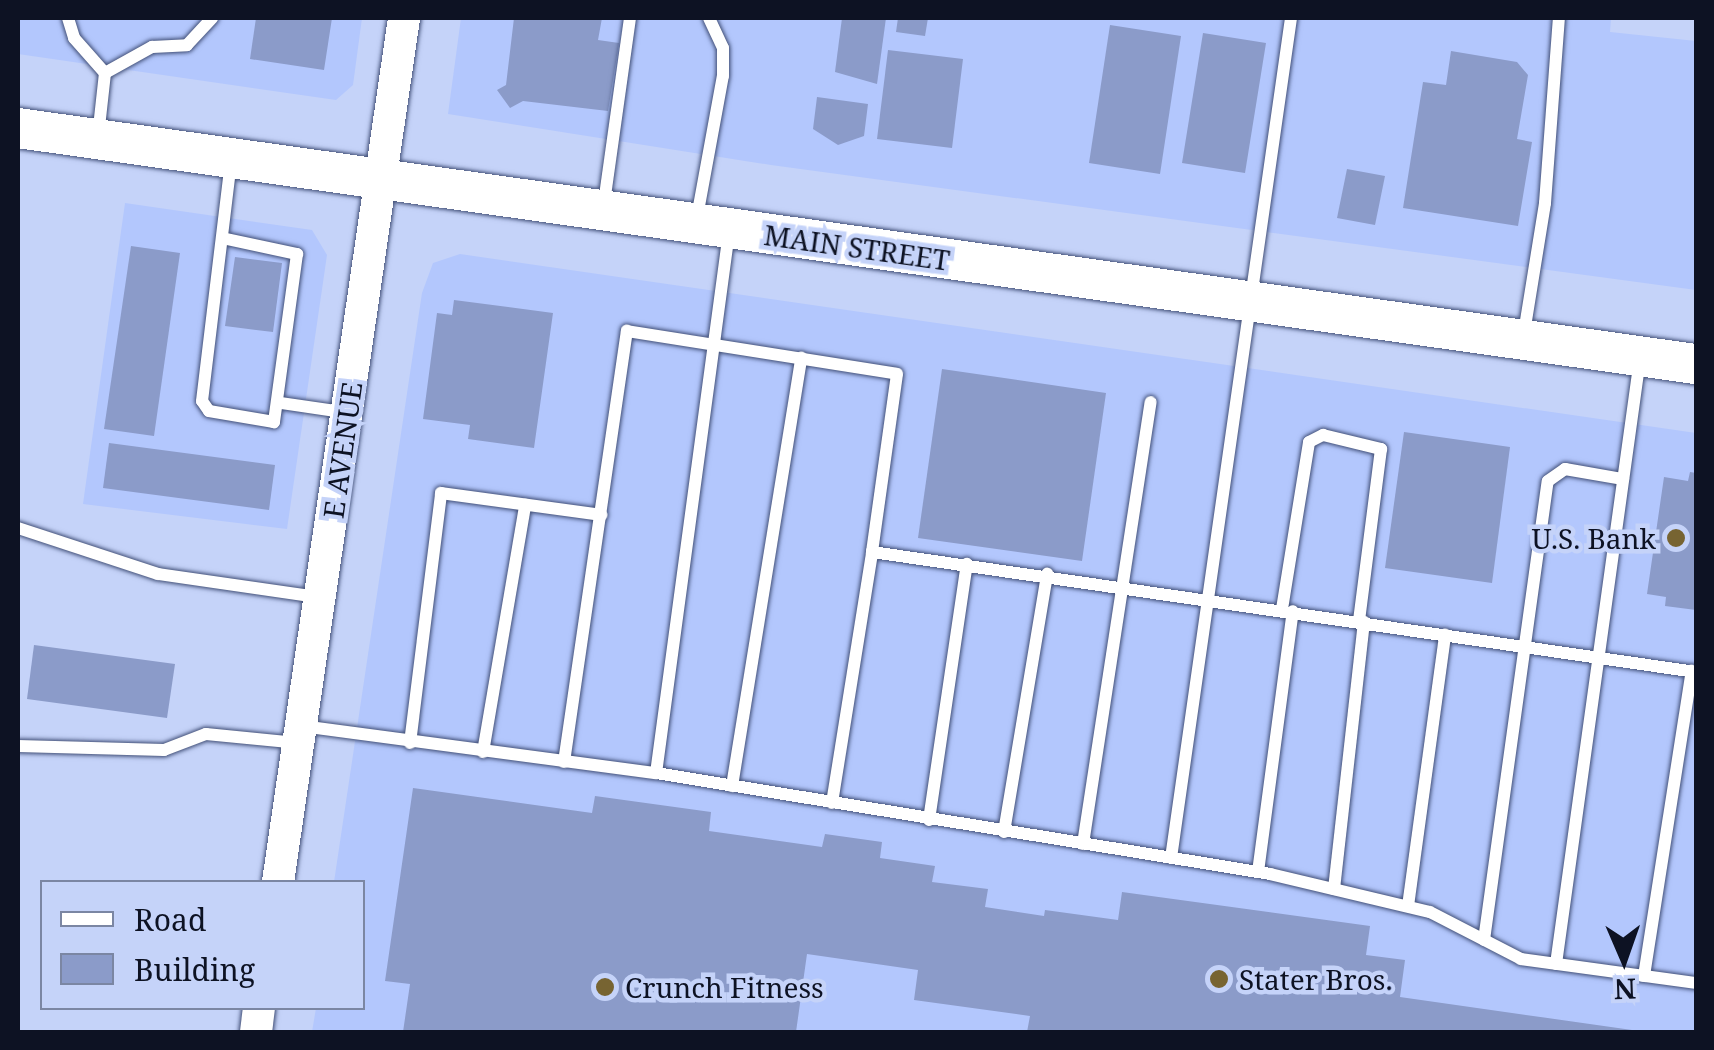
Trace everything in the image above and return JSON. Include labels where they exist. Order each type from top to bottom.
[{"type":"main road","name":"MAIN STREET","points":[[18,128],[1696,364]]},
{"type":"street","name":"E AVENUE","points":[[278,880],[404,18]]},
{"type":"lane","points":[[68,18],[74,38],[106,74],[98,140]]},
{"type":"lane","points":[[106,74],[152,46],[187,45],[212,18]]},
{"type":"lane","points":[[603,212],[630,18]]},
{"type":"lane","points":[[656,774],[711,344],[723,48],[709,18]]},
{"type":"lane","points":[[1171,858],[1291,18]]},
{"type":"lane","points":[[1523,340],[1545,203],[1559,18]]},
{"type":"lane","points":[[222,238],[297,254],[280,417],[264,422],[210,411],[202,401],[231,159]]},
{"type":"lane","points":[[564,762],[628,331],[897,374],[832,803]]},
{"type":"lane","points":[[1556,964],[1640,357]]},
{"type":"lane","points":[[732,786],[800,358]]},
{"type":"lane","points":[[1083,844],[1151,402]]},
{"type":"lane","points":[[281,403],[348,413]]},
{"type":"lane","points":[[1258,872],[1309,442],[1323,435],[1381,449],[1334,889]]},
{"type":"lane","points":[[1484,940],[1548,481],[1565,468],[1623,479]]},
{"type":"lane","points":[[410,743],[441,493],[602,515]]},
{"type":"lane","points":[[483,752],[525,506]]},
{"type":"lane","points":[[18,528],[158,574],[321,598]]},
{"type":"lane","points":[[872,552],[1123,584],[1526,650],[1694,672],[1644,976]]},
{"type":"lane","points":[[928,820],[968,564]]},
{"type":"lane","points":[[1004,832],[1048,574]]},
{"type":"lane","points":[[1408,906],[1445,635]]},
{"type":"lane","points":[[18,746],[164,750],[206,734],[301,734],[410,743],[656,774],[1258,872],[1408,906],[1522,959],[1696,983]]},
{"type":"shaded area","points":[[18,18],[362,18],[353,85],[336,100],[18,54]]},
{"type":"shaded area","points":[[461,18],[1611,18],[1610,32],[1696,41],[1696,290],[771,165],[448,114]]},
{"type":"shaded area","points":[[125,203],[312,230],[327,255],[287,529],[83,504]]},
{"type":"shaded area","points":[[460,254],[1696,433],[1696,1032],[312,1032],[316,1010],[365,1010],[365,880],[334,880],[422,293],[433,263]]},
{"type":"building","points":[[256,18],[332,18],[324,70],[250,59]]},
{"type":"building","points":[[514,18],[602,18],[598,40],[619,43],[608,111],[523,101],[510,108],[497,90],[506,85]]},
{"type":"building","points":[[842,18],[886,18],[877,84],[835,72]]},
{"type":"building","points":[[898,18],[928,18],[925,36],[896,32]]},
{"type":"building","points":[[1110,25],[1181,36],[1160,174],[1089,163]]},
{"type":"building","points":[[1203,33],[1266,43],[1245,173],[1182,163]]},
{"type":"building","points":[[888,50],[963,59],[952,148],[877,139]]},
{"type":"building","points":[[1451,51],[1517,62],[1528,75],[1517,139],[1532,142],[1518,226],[1403,208],[1423,82],[1446,85]]},
{"type":"building","points":[[817,97],[868,104],[864,136],[838,145],[813,129]]},
{"type":"building","points":[[1347,169],[1385,176],[1375,225],[1337,218]]},
{"type":"building","points":[[131,246],[180,253],[154,436],[104,429]]},
{"type":"building","points":[[235,257],[282,263],[273,332],[225,326]]},
{"type":"building","points":[[454,300],[553,313],[534,448],[468,439],[470,425],[423,419],[437,313],[452,315]]},
{"type":"building","points":[[942,369],[1106,393],[1082,561],[918,538]]},
{"type":"building","points":[[1404,432],[1510,447],[1492,583],[1385,568]]},
{"type":"building","points":[[109,443],[275,465],[269,510],[103,488]]},
{"type":"building","name":"U.S. Bank","points":[[1690,472],[1696,473],[1696,610],[1665,606],[1666,597],[1647,594],[1664,477],[1688,481]]},
{"type":"building","points":[[34,645],[175,664],[167,718],[27,699]]},
{"type":"building","points":[[413,788],[592,813],[595,796],[711,812],[709,831],[822,847],[825,834],[882,842],[880,858],[935,866],[932,882],[988,889],[985,907],[1044,916],[1045,910],[1118,920],[1122,892],[1370,926],[1366,955],[1405,960],[1400,997],[1646,1032],[1027,1032],[1030,1016],[914,1000],[918,970],[807,954],[796,1032],[403,1032],[410,984],[385,981]]},
{"type":"place","name":"U.S. Bank","points":[[1676,538]]},
{"type":"place","name":"Stater Bros.","points":[[1219,979]]},
{"type":"place","name":"Crunch Fitness","points":[[605,987]]}]
